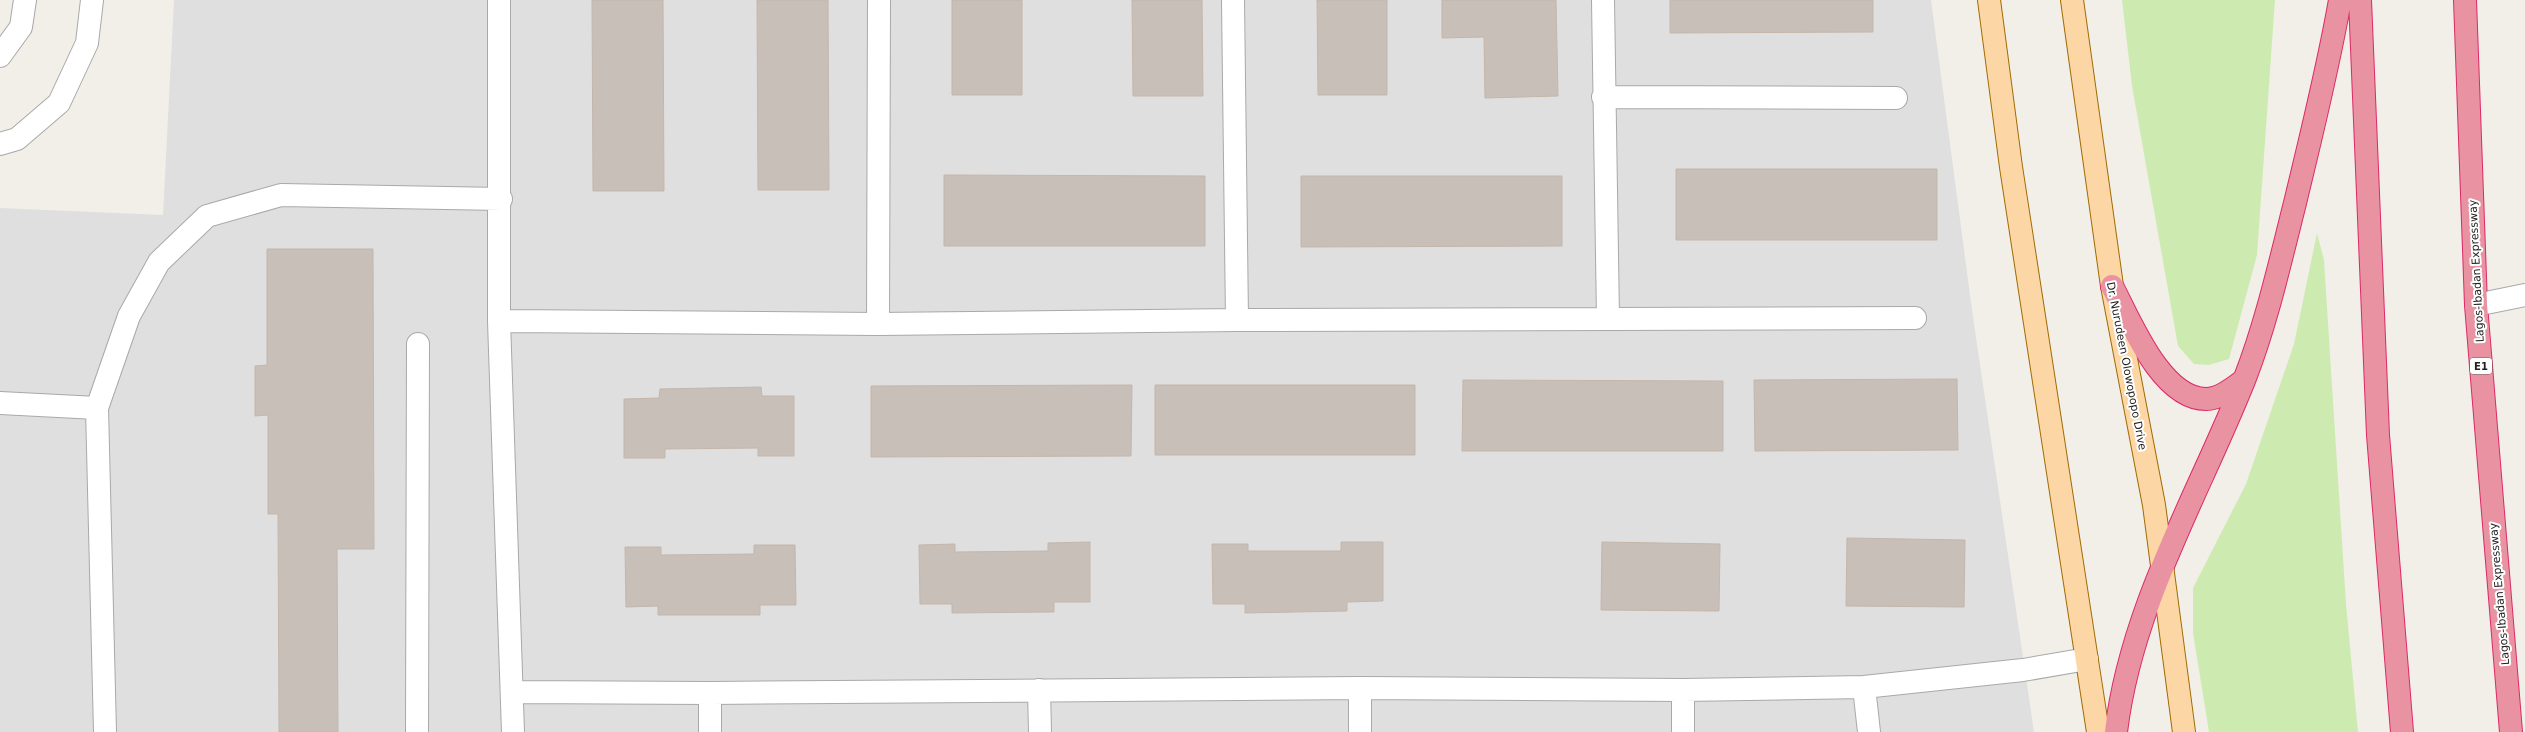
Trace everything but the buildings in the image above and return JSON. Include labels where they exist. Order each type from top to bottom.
[{"type":"highway","points":[[2116,732],[2121,691],[2135,641],[2162,567],[2244,380],[2268,309],[2330,58],[2340,0]]},
{"type":"highway","points":[[2360,0],[2378,435],[2402,732]]},
{"type":"highway","name":"Lagos-Ibadan Expressway","points":[[2465,0],[2476,305],[2512,732]]},
{"type":"highway","points":[[2112,286],[2156,367],[2174,385],[2192,397],[2208,399],[2226,393],[2244,380]]},
{"type":"main road","points":[[1989,0],[2011,167],[2098,732]]},
{"type":"main road","name":"Dr. Nurudeen Olowopopo Drive","points":[[2072,0],[2112,286],[2154,505],[2184,732]]},
{"type":"street","points":[[0,56],[21,26],[25,0]]},
{"type":"street","points":[[0,144],[17,139],[59,103],[87,42],[92,0]]},
{"type":"street","points":[[499,0],[501,199],[500,321],[513,692],[513,732]]},
{"type":"street","points":[[878,324],[879,0]]},
{"type":"street","points":[[1234,0],[1237,320]]},
{"type":"street","points":[[1603,0],[1603,97],[1608,318]]},
{"type":"street","points":[[1603,97],[1896,98]]},
{"type":"street","points":[[106,732],[97,408],[129,316],[159,262],[207,216],[281,195],[501,199]]},
{"type":"street","points":[[2476,305],[2525,295]]},
{"type":"street","points":[[500,321],[878,324],[1237,320],[1915,318]]},
{"type":"street","points":[[417,732],[418,344]]},
{"type":"street","points":[[0,403],[97,408]]},
{"type":"street","points":[[513,692],[710,693],[1360,688],[1683,690],[1864,687],[2023,670],[2087,659]]},
{"type":"street","points":[[1864,687],[1869,732]]},
{"type":"street","points":[[1360,688],[1360,732]]},
{"type":"street","points":[[1039,690],[1040,732]]},
{"type":"street","points":[[1682,732],[1683,690]]},
{"type":"street","points":[[710,693],[710,732]]},
{"type":"shaded area","points":[[174,0],[1931,0],[1972,310],[2034,732],[0,732],[0,208],[163,215]]},
{"type":"green space","points":[[2122,0],[2275,0],[2257,255],[2229,359],[2209,365],[2194,364],[2178,346],[2132,86]]},
{"type":"green space","points":[[2317,233],[2324,260],[2346,604],[2358,732],[2209,732],[2193,633],[2193,588],[2246,484],[2294,344]]}]
